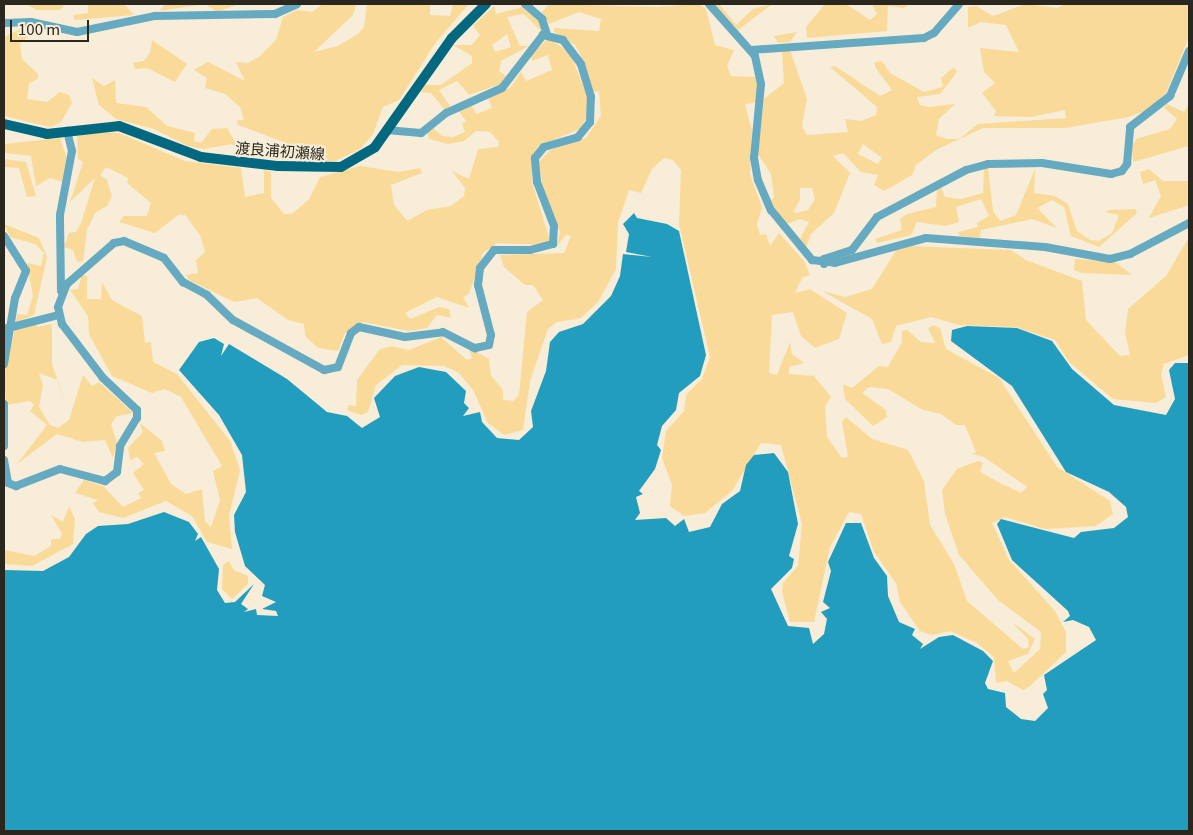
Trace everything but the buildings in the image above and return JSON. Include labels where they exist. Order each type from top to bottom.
[{"type":"main road","name":"渡良浦初瀬線","points":[[4,124],[32,133],[119,126],[201,157],[329,169],[359,159],[389,130],[442,50],[486,4]]},
{"type":"street","points":[[4,23],[31,22],[77,32],[155,16],[275,14],[297,4]]},
{"type":"street","points":[[525,4],[542,19],[547,34]]},
{"type":"street","points":[[709,4],[751,50],[761,84],[754,158],[760,188],[804,254],[824,264],[926,238],[1045,247],[1110,259],[1130,254],[1189,223]]},
{"type":"street","points":[[751,50],[924,38],[934,33],[960,4]]},
{"type":"street","points":[[61,291],[98,255],[124,241],[164,258],[183,282],[233,320],[324,370],[338,367],[351,333],[359,327],[405,337],[443,332],[484,348],[491,335],[478,285],[484,259],[494,250],[530,250],[553,244],[554,226],[537,182],[535,158],[544,147],[578,137],[592,118],[591,97],[581,64],[563,40],[547,34],[538,38],[502,88],[446,113],[421,133],[389,130]]},
{"type":"street","points":[[824,264],[824,260],[849,253],[877,217],[966,170],[988,164],[1042,163],[1111,174],[1122,171],[1127,164],[1130,127],[1170,96],[1189,51]]},
{"type":"street","points":[[4,460],[8,483],[16,486],[60,469],[105,481],[117,472],[120,446],[137,418],[137,410],[103,378],[59,315],[61,291],[60,215],[72,152],[67,131]]},
{"type":"street","points":[[4,236],[26,271],[8,328],[4,364]]},
{"type":"street","points":[[8,328],[59,315]]},
{"type":"street","points":[[4,404],[4,446]]},
{"type":"shaded area","points":[[26,4],[65,4],[60,10],[37,10]]},
{"type":"shaded area","points":[[88,4],[124,4],[134,15],[74,20],[73,15],[88,13]]},
{"type":"shaded area","points":[[166,4],[205,4],[159,11]]},
{"type":"shaded area","points":[[205,4],[239,4],[217,12]]},
{"type":"shaded area","points":[[323,4],[356,4],[353,15],[314,52],[338,46],[358,34],[364,27],[367,4],[430,4],[430,15],[450,16],[453,4],[469,4],[436,42],[399,100],[383,107],[373,134],[360,149],[335,161],[316,162],[297,150],[293,159],[252,155],[252,149],[267,155],[286,143],[238,125],[237,120],[244,120],[240,107],[225,94],[205,88],[207,78],[194,70],[208,62],[245,81],[236,62],[248,63],[259,57],[276,40],[283,17],[297,10],[312,12]]},
{"type":"shaded area","points":[[549,4],[657,7],[699,4],[706,9],[715,45],[734,50],[727,66],[731,76],[757,77],[757,102],[745,104],[752,131],[750,175],[762,207],[757,224],[760,235],[766,234],[770,246],[779,233],[804,261],[810,275],[802,278],[795,293],[810,289],[847,313],[839,339],[815,348],[801,336],[793,312],[772,315],[769,373],[777,375],[790,342],[792,354],[804,363],[789,367],[789,374],[814,376],[831,397],[825,406],[827,437],[842,458],[848,457],[842,422],[846,417],[872,439],[908,450],[924,481],[930,525],[954,564],[967,601],[1023,649],[1029,647],[1028,639],[1012,622],[1035,639],[1028,654],[1008,661],[1014,673],[1040,649],[1041,632],[998,600],[959,555],[945,514],[942,490],[957,469],[978,461],[983,463],[980,472],[1000,483],[1021,493],[1027,487],[984,457],[972,454],[976,452],[965,425],[956,425],[941,414],[923,410],[888,389],[869,387],[862,393],[886,410],[887,417],[873,426],[845,399],[843,384],[852,388],[879,366],[888,367],[902,342],[902,331],[907,330],[921,342],[935,343],[928,328],[934,325],[940,328],[946,349],[999,378],[1057,467],[1110,501],[1113,514],[1096,526],[1045,529],[1005,517],[992,523],[1009,560],[1055,611],[1066,632],[1066,652],[1030,686],[1023,690],[1007,681],[996,683],[994,657],[977,643],[950,631],[932,635],[920,631],[900,602],[896,583],[874,552],[861,514],[849,512],[830,547],[814,622],[790,622],[782,591],[783,583],[798,566],[802,524],[781,445],[761,443],[732,491],[705,513],[684,516],[670,506],[672,485],[662,458],[666,431],[684,411],[686,395],[702,379],[710,357],[679,224],[681,170],[673,160],[664,158],[652,169],[641,193],[629,190],[618,223],[616,269],[598,302],[581,318],[557,322],[548,329],[530,381],[523,430],[504,435],[488,423],[473,390],[459,373],[444,366],[402,365],[376,385],[368,412],[361,415],[347,410],[349,405],[356,406],[357,380],[379,350],[391,346],[409,350],[441,337],[467,360],[472,358],[469,348],[489,359],[491,376],[503,390],[503,400],[513,401],[519,395],[527,312],[543,300],[533,285],[525,285],[504,267],[500,255],[564,253],[571,236],[566,235],[557,246],[560,232],[543,189],[539,162],[550,150],[586,138],[601,116],[599,91],[593,92],[580,54],[575,45],[554,32],[554,28],[599,31],[601,19],[579,12],[549,24],[542,12]]},
{"type":"shaded area","points":[[713,4],[719,4],[736,25],[753,9],[772,4],[738,30]]},
{"type":"shaded area","points":[[825,4],[846,4],[870,20],[877,14],[872,4],[909,4],[904,8],[888,6],[887,31],[807,38],[806,27]]},
{"type":"shaded area","points":[[1025,4],[1058,8],[1064,4],[1189,4],[1189,37],[1166,93],[1147,110],[1129,117],[1065,128],[983,128],[936,150],[916,165],[912,175],[884,191],[874,185],[878,175],[861,172],[843,153],[833,156],[850,173],[834,213],[811,234],[806,248],[800,239],[809,222],[800,219],[787,224],[776,211],[771,201],[774,197],[771,174],[758,154],[764,99],[784,83],[782,50],[790,50],[807,99],[802,126],[807,135],[848,132],[845,119],[861,121],[876,115],[877,107],[830,67],[835,66],[880,96],[892,90],[875,67],[875,62],[882,61],[890,73],[924,92],[943,87],[941,78],[954,67],[957,72],[940,94],[917,97],[920,105],[929,107],[955,104],[939,119],[936,135],[947,139],[959,139],[978,124],[1066,118],[1065,110],[1031,117],[994,116],[996,111],[982,93],[995,83],[984,72],[980,48],[1019,52],[1006,25],[981,22],[968,28],[968,7],[976,6],[993,16]],"holes":[[[863,144],[882,158],[878,164],[858,154]],[[800,188],[812,188],[815,199],[808,210],[796,213],[793,212],[800,200]]]},
{"type":"shaded area","points":[[494,6],[496,14],[522,7],[545,27],[541,31],[524,14],[507,17],[520,46],[529,46],[501,61],[499,71],[507,77],[503,83],[469,95],[457,81],[439,90],[450,106],[445,110],[431,93],[421,92],[425,85],[441,85],[472,63],[472,56],[453,45],[472,45],[480,35],[473,26]],"holes":[[[507,34],[511,47],[495,52],[492,45]]]},
{"type":"shaded area","points":[[27,26],[40,28],[20,43],[22,59],[38,74],[38,79],[29,83],[27,99],[47,102],[60,92],[69,95],[72,103],[61,122],[50,127],[4,116],[4,37]]},
{"type":"shaded area","points":[[797,32],[790,42],[778,43],[774,36]]},
{"type":"shaded area","points":[[548,38],[570,53],[588,98],[587,117],[580,129],[538,146],[532,160],[532,182],[550,241],[544,245],[497,243],[483,253],[469,294],[463,297],[469,308],[437,297],[405,313],[410,319],[439,307],[449,309],[451,318],[437,315],[427,328],[409,331],[363,322],[345,333],[338,351],[318,348],[305,336],[304,324],[288,320],[257,298],[234,302],[189,280],[186,275],[198,273],[196,260],[205,252],[200,235],[185,215],[178,215],[155,233],[119,222],[124,216],[147,216],[151,203],[127,183],[128,178],[106,167],[100,175],[107,180],[112,196],[107,206],[95,213],[87,230],[83,261],[77,262],[73,250],[64,247],[69,233],[76,232],[81,223],[95,178],[70,202],[83,162],[78,159],[77,136],[97,133],[119,133],[185,161],[241,168],[245,197],[264,193],[264,170],[271,172],[271,198],[284,214],[292,214],[309,199],[320,177],[360,166],[398,172],[420,168],[422,173],[391,185],[394,205],[407,221],[427,210],[451,206],[464,196],[465,188],[452,171],[469,179],[478,149],[498,147],[499,142],[490,132],[476,131],[464,141],[448,144],[429,139],[427,132],[433,128],[442,136],[453,137],[465,132],[462,124],[466,121],[458,110],[471,104],[476,114],[492,108],[488,97],[510,88],[521,72],[526,81],[552,70],[548,55],[532,61],[531,56]]},
{"type":"shaded area","points":[[152,40],[187,64],[175,82],[147,68],[135,69],[133,63],[144,61],[150,53]]},
{"type":"shaded area","points":[[92,78],[104,86],[115,80],[116,103],[146,107],[167,126],[195,133],[194,141],[201,143],[212,129],[227,128],[242,154],[232,144],[204,149],[188,146],[154,129],[116,119],[99,105]]},
{"type":"shaded area","points":[[1167,104],[1184,112],[1189,104],[1189,146],[1133,162],[1132,146],[1136,139],[1170,129],[1177,119],[1164,108]]},
{"type":"shaded area","points":[[60,138],[67,159],[63,182],[50,178],[36,186],[31,156],[4,153],[4,144]]},
{"type":"shaded area","points":[[4,159],[26,162],[36,196],[27,197],[19,168],[4,167]]},
{"type":"shaded area","points":[[988,168],[993,211],[1000,221],[1016,215],[1035,169],[1034,193],[1055,196],[1068,204],[1077,231],[1090,240],[1099,241],[1112,233],[1119,215],[1105,212],[1109,210],[1135,209],[1137,213],[1099,247],[1071,236],[1064,207],[1052,200],[1037,208],[1057,228],[1032,219],[981,230],[980,238],[960,236],[958,232],[978,227],[977,223],[989,216],[981,199],[956,207],[959,222],[946,226],[917,222],[911,235],[877,243],[875,239],[902,230],[900,219],[907,214],[936,207],[937,188],[941,187],[945,197],[961,199],[983,193],[984,169]]},
{"type":"shaded area","points":[[1149,169],[1163,181],[1189,181],[1189,205],[1149,218],[1161,196],[1155,180],[1143,184],[1140,172]]},
{"type":"shaded area","points":[[4,224],[39,238],[47,257],[34,315],[16,322],[17,314],[27,315],[33,296],[27,263],[41,266],[44,253],[35,244],[10,237]]},
{"type":"shaded area","points":[[1189,237],[1189,355],[1164,364],[1161,374],[1166,397],[1156,403],[1113,399],[1069,362],[1055,340],[1016,327],[959,325],[931,317],[896,326],[891,342],[882,344],[872,319],[822,291],[845,297],[872,289],[897,249],[908,246],[1011,250],[1026,260],[1082,281],[1086,320],[1120,356],[1130,355],[1125,333],[1128,309],[1166,276]]},
{"type":"shaded area","points":[[1075,259],[1115,262],[1132,275],[1082,273],[1074,270]]},
{"type":"shaded area","points":[[82,275],[87,276],[87,299],[101,299],[102,282],[112,300],[142,316],[145,343],[151,342],[153,362],[177,374],[230,441],[240,470],[229,516],[232,549],[207,542],[192,516],[166,501],[123,518],[99,512],[93,503],[98,500],[75,493],[84,480],[103,486],[123,507],[141,498],[138,493],[144,490],[133,473],[144,464],[137,457],[130,460],[128,448],[143,432],[140,423],[162,441],[165,451],[154,453],[171,484],[186,494],[202,489],[205,522],[211,527],[220,500],[213,471],[222,466],[181,397],[165,389],[152,393],[112,376],[89,334],[88,316],[70,290],[78,289]]},
{"type":"shaded area","points":[[36,323],[37,327],[52,324],[52,364],[57,380],[39,373],[43,385],[39,407],[50,425],[58,428],[69,420],[83,375],[92,386],[99,382],[133,413],[117,416],[111,424],[117,443],[113,458],[105,440],[83,442],[57,434],[17,464],[47,425],[30,411],[34,405],[30,401],[6,405],[4,375],[15,329]]},
{"type":"shaded area","points":[[69,506],[75,519],[73,544],[32,566],[4,564],[4,550],[34,556],[51,546],[51,539],[60,539],[62,534],[51,515],[63,522]]},
{"type":"shaded area","points":[[229,561],[234,570],[248,576],[248,584],[232,599],[222,589],[223,565]]},
{"type":"water","points":[[634,213],[637,218],[667,224],[679,231],[706,355],[700,376],[679,393],[676,410],[662,426],[657,445],[661,450],[655,469],[639,491],[643,494],[636,497],[640,513],[635,520],[666,518],[675,526],[684,519],[689,532],[710,527],[722,504],[740,491],[746,465],[754,455],[774,453],[788,472],[798,524],[789,556],[794,559],[792,568],[771,589],[788,626],[809,628],[813,644],[824,634],[827,619],[821,612],[830,608],[823,602],[831,571],[828,562],[846,523],[861,523],[874,558],[887,576],[888,596],[899,622],[915,629],[912,635],[923,644],[920,649],[939,637],[953,635],[983,651],[993,661],[985,683],[988,689],[1005,693],[1006,707],[1021,719],[1035,721],[1048,708],[1043,694],[1047,690],[1044,675],[1096,640],[1089,627],[1073,620],[1063,622],[1070,616],[1068,611],[1012,560],[997,524],[1001,519],[1074,538],[1081,532],[1114,528],[1128,517],[1126,507],[1109,492],[1066,472],[1012,386],[951,341],[952,330],[967,326],[1017,328],[1052,341],[1072,369],[1114,405],[1166,415],[1175,399],[1169,370],[1175,363],[1189,363],[1189,831],[4,831],[4,570],[43,571],[69,557],[86,534],[98,526],[128,524],[164,512],[189,522],[198,534],[195,541],[201,537],[219,569],[217,590],[225,603],[235,602],[254,584],[241,604],[248,609],[244,612],[256,609],[257,615],[278,616],[276,611],[262,609],[276,602],[262,596],[265,585],[245,566],[235,532],[234,515],[246,492],[242,455],[219,415],[179,370],[199,342],[214,338],[224,344],[221,356],[229,344],[287,379],[327,412],[347,416],[362,428],[380,417],[374,398],[395,376],[419,367],[446,372],[466,391],[464,403],[469,408],[463,416],[480,412],[482,422],[497,438],[519,440],[533,427],[531,411],[546,371],[550,342],[559,332],[583,324],[611,296],[620,276],[623,254],[652,257],[626,252],[629,234],[623,224]]}]
